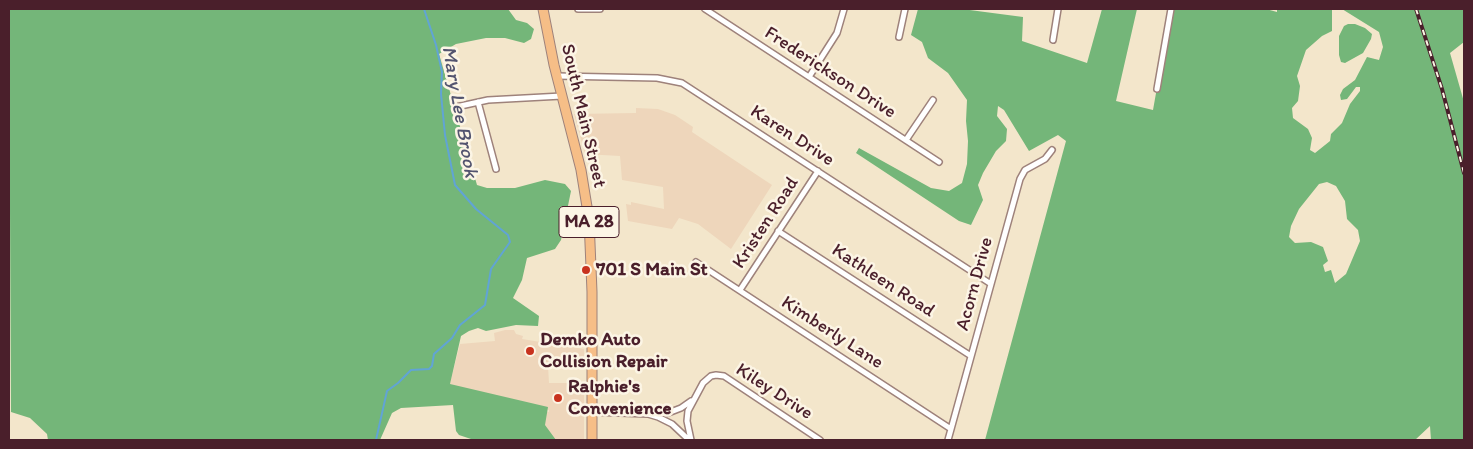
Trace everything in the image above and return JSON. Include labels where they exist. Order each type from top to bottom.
[{"type":"main road","name":"South Main Street","points":[[543,9],[557,76],[581,170],[589,219],[592,292],[592,440]]},
{"type":"street","points":[[578,9],[600,9]]},
{"type":"street","name":"Frederickson Drive","points":[[705,9],[940,162]]},
{"type":"street","points":[[809,77],[837,33],[844,9]]},
{"type":"street","points":[[900,37],[905,9]]},
{"type":"street","points":[[1053,40],[1058,9]]},
{"type":"street","points":[[1157,89],[1171,9]]},
{"type":"street","name":"Karen Drive","points":[[557,76],[656,78],[682,83],[991,284]]},
{"type":"street","points":[[456,107],[478,102],[562,96]]},
{"type":"street","points":[[906,140],[933,100]]},
{"type":"street","points":[[478,102],[496,168]]},
{"type":"street","name":"Acorn Drive","points":[[948,440],[1020,179],[1025,170],[1045,159],[1052,150]]},
{"type":"street","name":"Kristen Road","points":[[740,290],[818,171]]},
{"type":"street","name":"Kathleen Road","points":[[778,231],[971,356]]},
{"type":"street","name":"Kimberly Lane","points":[[696,262],[951,429]]},
{"type":"street","name":"Kiley Drive","points":[[690,440],[687,421],[692,401],[703,382],[711,376],[724,376],[820,440]]},
{"type":"street","points":[[592,412],[668,413],[682,408],[692,401]]},
{"type":"street","points":[[648,414],[672,424],[690,440]]},
{"type":"shaded area","points":[[636,108],[658,109],[675,115],[693,127],[692,132],[772,185],[731,249],[698,224],[679,218],[672,229],[628,221],[626,204],[631,205],[631,202],[664,209],[663,187],[622,180],[620,156],[585,154],[574,114],[636,113]]},
{"type":"shaded area","points":[[514,330],[516,334],[523,336],[522,339],[584,349],[584,365],[548,366],[549,383],[584,383],[584,440],[539,440],[537,410],[549,412],[549,410],[449,387],[460,344],[495,341],[494,333]]},
{"type":"green space","points":[[9,9],[508,9],[516,20],[527,23],[534,29],[531,39],[524,43],[505,38],[486,38],[456,44],[439,54],[477,185],[487,188],[515,188],[545,180],[565,184],[571,191],[561,240],[555,249],[527,258],[522,280],[513,298],[539,316],[538,326],[516,325],[486,331],[478,328],[461,336],[450,384],[548,407],[545,425],[556,440],[474,440],[459,435],[456,431],[453,405],[401,408],[392,413],[380,440],[48,440],[47,434],[30,418],[11,412]]},
{"type":"green space","points":[[918,9],[962,9],[1023,17],[1022,41],[1087,63],[1102,9],[1137,9],[1116,101],[1153,110],[1171,9],[1266,9],[1277,12],[1277,9],[1332,9],[1332,31],[1322,36],[1306,50],[1297,76],[1300,86],[1298,101],[1292,108],[1293,118],[1308,129],[1312,138],[1310,150],[1315,153],[1330,141],[1331,134],[1342,123],[1350,104],[1360,91],[1360,87],[1356,87],[1347,99],[1341,100],[1340,95],[1343,89],[1355,80],[1367,57],[1379,60],[1383,47],[1379,32],[1342,9],[1464,9],[1464,42],[1450,53],[1464,102],[1464,440],[1431,440],[1430,426],[1415,440],[985,440],[1066,141],[1058,135],[1029,151],[1004,110],[998,106],[997,116],[1007,129],[1006,141],[996,151],[978,185],[983,200],[971,225],[959,221],[856,153],[859,148],[931,188],[949,191],[962,183],[967,164],[967,100],[948,73],[928,58],[922,42],[911,35]],"holes":[[[1327,182],[1336,186],[1345,201],[1347,219],[1358,230],[1360,241],[1346,274],[1335,283],[1331,270],[1325,272],[1323,265],[1328,261],[1323,247],[1311,242],[1295,243],[1289,237],[1291,226],[1299,209],[1319,184]]]},
{"type":"green space","points":[[1355,24],[1365,28],[1372,34],[1363,53],[1345,63],[1341,62],[1339,55],[1339,36],[1344,26]]},
{"type":"waterway","name":"Mary Lee Brook","points":[[376,440],[387,391],[411,370],[429,369],[432,366],[434,354],[452,338],[460,325],[485,305],[491,269],[510,242],[508,235],[476,209],[455,185],[445,135],[441,94],[442,72],[436,45],[424,9]]},
{"type":"railway","points":[[1416,9],[1442,89],[1464,173]]},
{"type":"place","name":"701 S Main St","points":[[586,270]]},
{"type":"place","name":"Demko Auto Collision Repair","points":[[530,351]]},
{"type":"place","name":"Ralphie's Convenience","points":[[558,398]]}]
